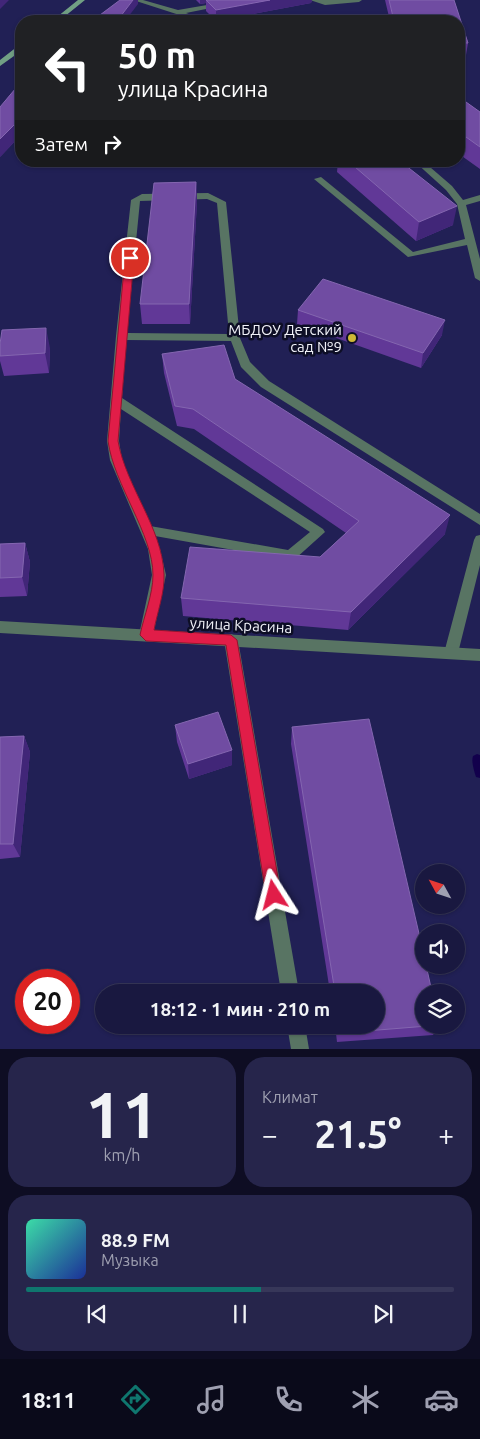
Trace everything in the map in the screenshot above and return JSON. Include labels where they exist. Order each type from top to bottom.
[{"type":"main road","points":[[63,15],[82,0]]},
{"type":"main road","points":[[0,64],[15,53]]},
{"type":"street","points":[[136,0],[184,15]]},
{"type":"street","points":[[177,13],[248,0]]},
{"type":"street","points":[[313,0],[324,4],[360,0]]},
{"type":"street","points":[[425,167],[449,188],[461,204],[474,248],[480,278]]},
{"type":"street","points":[[318,179],[411,255],[474,248]]},
{"type":"street","points":[[146,635],[159,576],[154,550],[116,460],[113,441],[121,336],[136,200],[148,195],[208,196],[220,202],[235,338],[245,364],[265,384],[480,520]]},
{"type":"street","points":[[461,204],[480,198]]},
{"type":"street","points":[[121,336],[235,338]]},
{"type":"street","points":[[116,400],[319,532],[290,555],[146,530]]},
{"type":"street","points":[[451,653],[480,540]]},
{"type":"street","name":"улица Красина","points":[[0,627],[480,655]]},
{"type":"street","points":[[231,640],[289,984]]},
{"type":"street","points":[[298,1034],[300,1049]]},
{"type":"building","points":[[120,0],[133,0],[122,15],[100,15]]},
{"type":"building","points":[[206,0],[270,0],[216,10]]},
{"type":"building","points":[[389,0],[454,0],[459,15],[393,15]]},
{"type":"building","points":[[15,89],[15,124],[0,139],[0,107]]},
{"type":"building","points":[[465,101],[480,112],[480,147],[465,136]]},
{"type":"building","points":[[355,167],[408,167],[457,206],[419,222]]},
{"type":"building","points":[[196,182],[189,304],[140,304],[154,183]]},
{"type":"building","points":[[323,279],[445,320],[423,353],[298,310]]},
{"type":"building","points":[[46,328],[45,353],[0,356],[2,330]]},
{"type":"building","points":[[224,345],[235,379],[450,515],[351,612],[181,598],[190,547],[320,557],[359,521],[193,409],[175,406],[162,354]]},
{"type":"building","points":[[25,543],[22,577],[0,578],[0,544]]},
{"type":"building","points":[[218,712],[232,750],[188,764],[175,725]]},
{"type":"building","points":[[369,719],[417,924],[415,924],[415,974],[428,974],[430,984],[415,984],[415,1027],[385,1029],[385,984],[334,984],[292,727]]},
{"type":"building","points":[[24,736],[13,844],[0,844],[0,737]]},
{"type":"waterway","points":[[477,759],[480,773]]},
{"type":"place","name":"МБДОУ Детский сад №9","points":[[352,338]]},
{"type":"route","points":[[130,258],[121,336],[113,441],[116,460],[154,550],[159,576],[146,635],[231,640],[274,895]]}]
